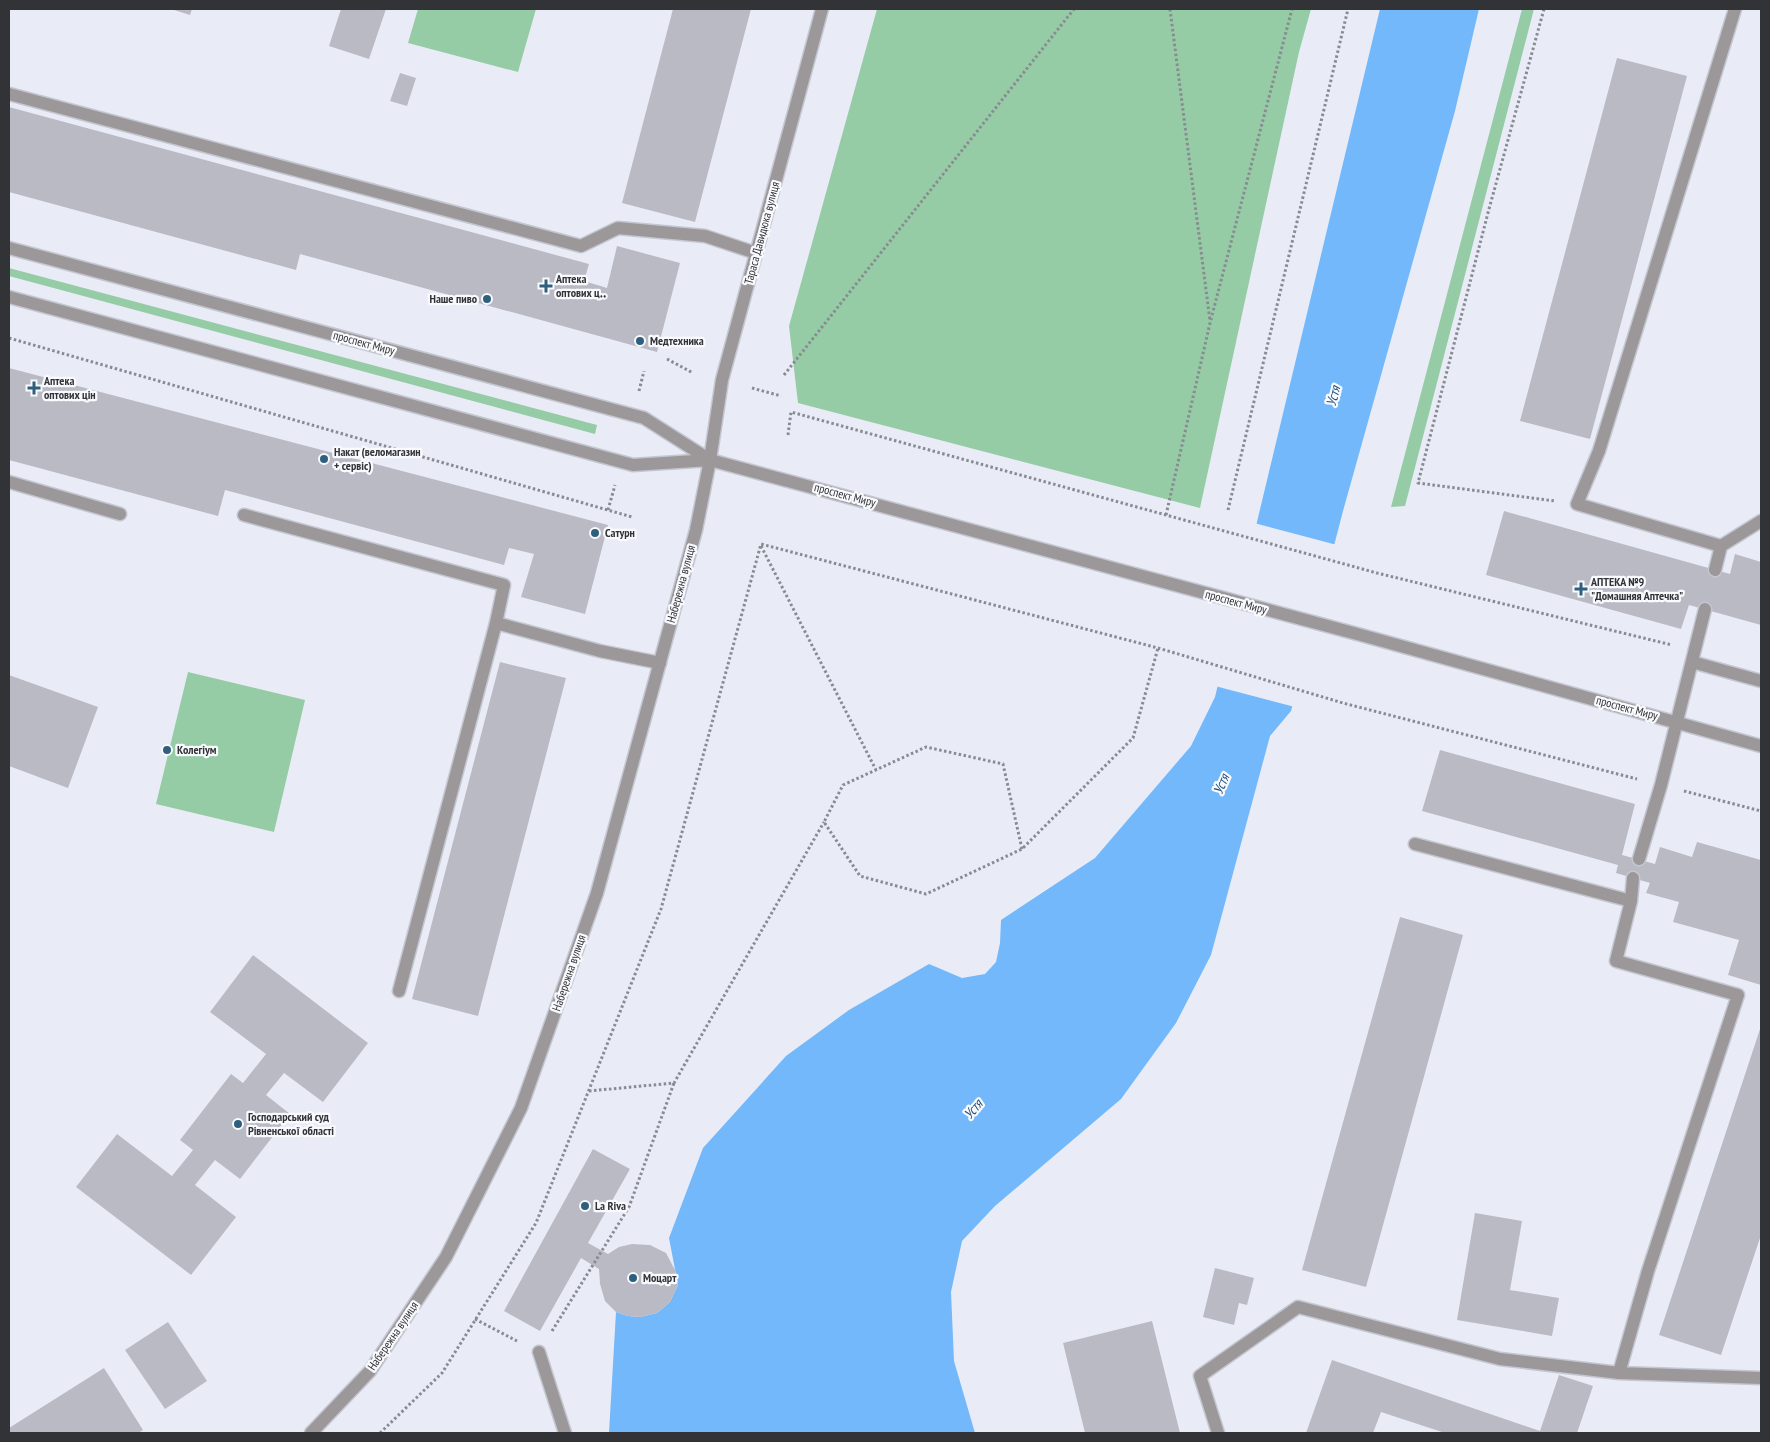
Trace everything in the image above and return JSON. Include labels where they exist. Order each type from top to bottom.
[{"type":"street","name":"Тараса Давидюка вулиця","points":[[710,460],[722,380],[822,9]]},
{"type":"street","points":[[1721,546],[1577,504],[1599,451],[1735,9]]},
{"type":"street","points":[[9,94],[581,246],[618,228],[705,236],[756,253]]},
{"type":"street","name":"проспект Миру","points":[[9,248],[644,418],[710,460],[1361,635],[1761,746]]},
{"type":"street","name":"проспект Миру","points":[[9,297],[633,465],[710,460]]},
{"type":"street","name":"Набережна вулиця","points":[[311,1433],[370,1371],[446,1256],[522,1108],[597,893],[696,530],[710,460]]},
{"type":"street","points":[[9,482],[120,514]]},
{"type":"street","points":[[244,515],[504,585],[496,623],[399,991]]},
{"type":"street","points":[[1715,570],[1721,546],[1761,521]]},
{"type":"street","points":[[1639,859],[1661,785],[1705,609]]},
{"type":"street","points":[[496,623],[600,651],[660,663]]},
{"type":"street","points":[[1694,656],[1761,681]]},
{"type":"street","points":[[1415,844],[1631,901]]},
{"type":"street","points":[[1619,1373],[1648,1271],[1738,995],[1616,961],[1631,901],[1633,878]]},
{"type":"street","points":[[1218,1433],[1200,1376],[1298,1307],[1500,1358],[1619,1373],[1761,1378]]},
{"type":"street","points":[[539,1352],[565,1433]]},
{"type":"path","points":[[784,375],[1074,9]]},
{"type":"path","points":[[1170,9],[1210,322]]},
{"type":"path","points":[[1166,515],[1210,322],[1292,9]]},
{"type":"path","points":[[1228,510],[1348,9]]},
{"type":"path","points":[[1544,9],[1418,483],[1577,504]]},
{"type":"path","points":[[9,338],[632,517]]},
{"type":"path","points":[[667,359],[693,373]]},
{"type":"path","points":[[638,394],[644,370]]},
{"type":"path","points":[[752,388],[781,396]]},
{"type":"path","points":[[788,435],[791,412],[1377,573],[1694,656]]},
{"type":"path","points":[[608,510],[615,482]]},
{"type":"path","points":[[761,544],[1158,648],[1343,702],[1761,811]]},
{"type":"path","points":[[761,544],[876,770]]},
{"type":"path","points":[[380,1433],[442,1373],[536,1223],[661,909],[761,544]]},
{"type":"path","points":[[824,822],[860,876],[926,894],[1022,849],[1133,738],[1158,648]]},
{"type":"path","points":[[475,1319],[539,1352],[629,1207],[674,1083],[824,822],[843,785],[926,748],[1003,764],[1022,849]]},
{"type":"path","points":[[589,1091],[674,1083]]},
{"type":"green space","points":[[418,9],[536,9],[518,72],[408,43]]},
{"type":"green space","points":[[877,9],[1311,9],[1299,52],[1200,508],[798,403],[789,326]]},
{"type":"green space","points":[[1522,9],[1534,9],[1405,506],[1391,507]]},
{"type":"green space","points":[[9,268],[597,425],[595,434],[9,276]]},
{"type":"green space","points":[[188,672],[305,700],[274,832],[156,804]]},
{"type":"water","name":"Устя","points":[[1380,9],[1479,9],[1455,111],[1343,511],[1291,711],[1270,736],[1211,955],[1176,1023],[1121,1099],[995,1206],[962,1241],[951,1292],[954,1361],[975,1433],[609,1433],[616,1312],[640,1317],[657,1313],[670,1302],[678,1285],[669,1238],[703,1148],[786,1056],[849,1010],[929,964],[962,978],[985,974],[996,962],[1000,943],[1001,920],[1095,858],[1191,746],[1215,697]]},
{"type":"pier","points":[[1254,523],[1337,545],[1295,707],[1215,686]]},
{"type":"building","points":[[171,9],[192,9],[190,15]]},
{"type":"building","points":[[341,9],[386,9],[369,59],[329,46]]},
{"type":"building","points":[[673,9],[751,9],[695,222],[622,203]]},
{"type":"building","points":[[1617,58],[1687,76],[1590,439],[1520,421]]},
{"type":"building","points":[[400,73],[416,78],[407,106],[390,101]]},
{"type":"building","points":[[9,107],[589,264],[584,281],[607,288],[617,246],[680,263],[657,352],[300,254],[296,270],[9,192]]},
{"type":"building","points":[[9,368],[608,525],[585,614],[521,597],[534,554],[509,548],[504,565],[225,490],[218,516],[9,460]]},
{"type":"building","points":[[1504,511],[1730,574],[1735,554],[1761,562],[1761,625],[1689,605],[1681,629],[1486,575]]},
{"type":"building","points":[[500,662],[566,678],[478,1016],[412,999]]},
{"type":"building","points":[[9,675],[98,707],[68,788],[9,766]]},
{"type":"building","points":[[1440,750],[1635,804],[1622,855],[1655,864],[1660,847],[1692,857],[1697,842],[1761,860],[1761,985],[1728,975],[1739,940],[1673,922],[1679,902],[1646,893],[1650,883],[1616,873],[1618,865],[1422,811]]},
{"type":"building","points":[[1400,917],[1463,935],[1366,1287],[1302,1270]]},
{"type":"building","name":"Господарський суд Рівненської області","points":[[253,955],[368,1043],[323,1102],[284,1073],[266,1095],[290,1114],[240,1179],[215,1160],[195,1185],[236,1217],[191,1275],[76,1187],[117,1134],[172,1176],[193,1150],[180,1140],[231,1074],[243,1083],[266,1054],[210,1012]]},
{"type":"building","points":[[1761,1026],[1761,1235],[1721,1355],[1659,1335]]},
{"type":"building","name":"La Riva","points":[[593,1149],[630,1169],[588,1243],[608,1254],[619,1247],[632,1244],[650,1245],[666,1253],[675,1270],[678,1285],[670,1302],[657,1313],[640,1317],[628,1316],[616,1312],[605,1301],[600,1284],[599,1269],[581,1258],[540,1331],[504,1311]]},
{"type":"building","points":[[1475,1213],[1522,1221],[1510,1290],[1559,1298],[1552,1336],[1457,1320]]},
{"type":"building","points":[[1215,1268],[1254,1278],[1247,1305],[1239,1303],[1234,1325],[1203,1317]]},
{"type":"building","points":[[1152,1321],[1180,1433],[1085,1433],[1063,1343]]},
{"type":"building","points":[[168,1322],[207,1381],[165,1409],[125,1350]]},
{"type":"building","points":[[1332,1360],[1540,1431],[1559,1375],[1593,1386],[1577,1433],[1445,1433],[1381,1412],[1373,1433],[1306,1433]]},
{"type":"building","points":[[104,1368],[143,1430],[138,1433],[9,1433],[9,1428]]},
{"type":"place","name":"Аптека оптових ц‥","points":[[546,286]]},
{"type":"place","name":"Наше пиво","points":[[487,299]]},
{"type":"place","name":"Медтехника","points":[[640,341]]},
{"type":"place","name":"Аптека оптових цін","points":[[34,388]]},
{"type":"place","name":"Накат (веломагазин + сервіс)","points":[[324,459]]},
{"type":"place","name":"Сатурн","points":[[595,533]]},
{"type":"place","name":"АПТЕКА №9 \"Домашняя Аптечка\"","points":[[1581,589]]},
{"type":"place","name":"Колегіум","points":[[167,750]]},
{"type":"place","name":"Господарський суд Рівненської області","points":[[238,1124]]},
{"type":"place","name":"La Riva","points":[[585,1206]]},
{"type":"place","name":"Моцарт","points":[[633,1278]]}]
